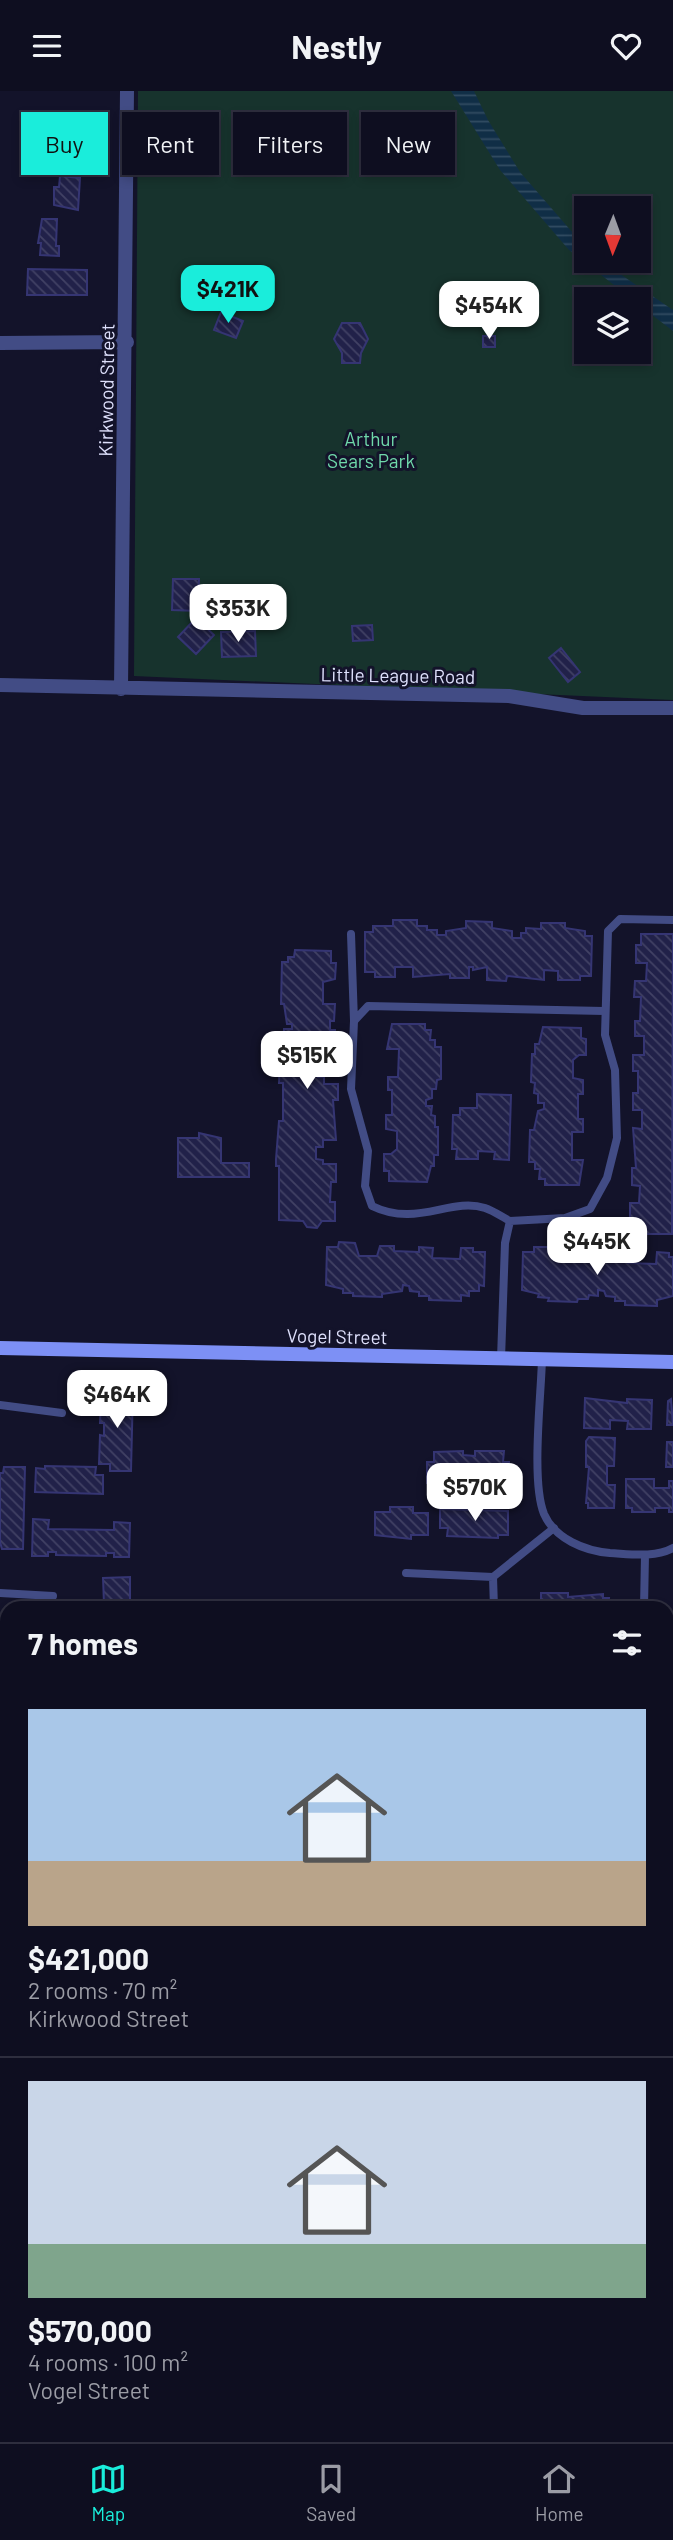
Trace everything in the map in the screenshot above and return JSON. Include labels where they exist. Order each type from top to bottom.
[{"type":"street","name":"Kirkwood Street","points":[[121,689],[127,342],[127,91]]},
{"type":"street","points":[[0,343],[127,342]]},
{"type":"street","name":"Little League Road","points":[[0,685],[509,697],[583,708],[673,708]]},
{"type":"street","name":"Vogel Street","points":[[0,1348],[673,1362]]},
{"type":"lane","points":[[352,934],[354,1021],[351,1089],[368,1151],[365,1186],[372,1206],[388,1214],[428,1214],[454,1207],[484,1207],[510,1221],[565,1218],[590,1209],[607,1178],[617,1138],[615,1070],[605,1035],[608,931],[620,919],[673,920]]},
{"type":"lane","points":[[354,1021],[368,1006],[604,1011]]},
{"type":"lane","points":[[501,1359],[505,1243],[510,1221]]},
{"type":"lane","points":[[542,1359],[540,1498],[545,1515],[554,1528],[586,1551],[645,1555],[673,1548]]},
{"type":"lane","points":[[0,1405],[62,1413]]},
{"type":"lane","points":[[407,1573],[493,1577],[554,1528]]},
{"type":"lane","points":[[644,1601],[645,1555]]},
{"type":"lane","points":[[493,1577],[494,1601]]},
{"type":"lane","points":[[0,1593],[53,1595]]},
{"type":"green space","name":"Arthur Sears Park","points":[[138,91],[673,91],[673,700],[134,676],[137,175],[219,175],[219,112],[138,112]]},
{"type":"water","points":[[451,91],[474,91],[488,120],[520,172],[574,234],[574,254],[569,250],[500,170]]},
{"type":"water","points":[[599,273],[619,273],[639,287],[617,287]]},
{"type":"water","points":[[651,295],[673,310],[673,331],[651,314]]},
{"type":"building","points":[[60,176],[80,178],[78,210],[54,205],[54,187],[59,187]]},
{"type":"building","points":[[42,219],[57,219],[56,246],[59,246],[59,256],[40,255],[41,243],[38,243]]},
{"type":"building","points":[[28,269],[87,270],[87,295],[27,295]]},
{"type":"building","points":[[221,312],[243,321],[236,338],[214,330]]},
{"type":"building","points":[[342,323],[360,323],[368,339],[361,353],[360,363],[342,363],[342,353],[334,339]]},
{"type":"building","points":[[483,336],[495,336],[495,347],[483,347]]},
{"type":"building","points":[[173,579],[199,579],[198,611],[172,610]]},
{"type":"building","points":[[196,618],[214,635],[196,654],[178,637]]},
{"type":"building","points":[[372,625],[373,640],[353,641],[352,626]]},
{"type":"building","points":[[255,631],[256,656],[222,657],[221,632]]},
{"type":"building","points":[[561,648],[580,672],[568,682],[549,658]]},
{"type":"building","points":[[393,920],[417,920],[417,926],[437,930],[437,935],[446,935],[446,931],[466,928],[466,921],[492,922],[492,928],[512,931],[512,938],[521,938],[521,933],[526,933],[526,928],[541,929],[541,923],[565,923],[565,928],[585,931],[585,936],[592,936],[591,976],[580,976],[580,980],[558,980],[558,971],[544,970],[544,980],[507,976],[506,981],[487,980],[487,967],[473,970],[473,967],[469,967],[469,978],[450,978],[450,974],[413,977],[413,967],[395,967],[395,977],[375,977],[375,972],[365,972],[365,932],[373,932],[373,926],[393,926]]},
{"type":"building","points":[[641,934],[673,934],[672,1234],[634,1234],[635,1219],[630,1219],[630,1203],[639,1203],[640,1186],[632,1185],[632,1168],[636,1168],[633,1128],[642,1129],[642,1110],[633,1110],[633,1093],[638,1093],[638,1071],[633,1071],[633,1055],[644,1055],[644,1036],[635,1036],[635,1021],[640,1021],[641,997],[634,997],[635,981],[646,981],[647,963],[636,963],[636,945],[641,945]]},
{"type":"building","points":[[295,950],[331,951],[331,963],[336,963],[335,979],[323,982],[323,1004],[335,1004],[334,1021],[330,1021],[330,1030],[335,1030],[335,1041],[339,1041],[339,1059],[324,1058],[324,1066],[318,1066],[318,1077],[324,1077],[324,1084],[338,1084],[338,1100],[333,1100],[336,1140],[323,1140],[323,1147],[316,1147],[316,1159],[323,1160],[323,1164],[336,1164],[336,1182],[331,1182],[330,1202],[335,1202],[335,1221],[322,1221],[317,1228],[307,1227],[303,1221],[279,1220],[279,1166],[276,1166],[276,1159],[279,1121],[283,1121],[283,1083],[279,1083],[280,1058],[283,1058],[284,1029],[292,1029],[292,1024],[287,1024],[284,1004],[281,1004],[282,962],[288,962],[288,957],[294,957]]},
{"type":"building","points":[[392,1024],[425,1024],[425,1030],[431,1030],[430,1040],[435,1040],[435,1047],[441,1047],[441,1079],[437,1080],[436,1089],[432,1089],[432,1098],[426,1100],[426,1106],[432,1106],[431,1115],[435,1116],[435,1127],[438,1127],[438,1155],[434,1155],[434,1166],[431,1166],[427,1182],[389,1181],[389,1171],[384,1171],[384,1154],[391,1154],[397,1149],[397,1131],[386,1129],[386,1115],[392,1115],[392,1090],[388,1090],[388,1077],[398,1077],[399,1049],[387,1049]]},
{"type":"building","points":[[543,1027],[581,1028],[581,1038],[586,1039],[586,1055],[579,1055],[573,1060],[573,1078],[583,1080],[583,1094],[578,1094],[578,1119],[583,1119],[583,1132],[572,1132],[572,1160],[583,1160],[579,1185],[545,1185],[545,1179],[539,1179],[540,1169],[535,1169],[535,1162],[529,1162],[530,1130],[534,1130],[538,1111],[544,1109],[544,1103],[538,1103],[538,1094],[534,1093],[535,1083],[531,1082],[532,1054],[535,1054],[535,1044],[539,1044]]},
{"type":"building","points":[[477,1094],[511,1095],[509,1160],[494,1159],[495,1152],[478,1151],[478,1159],[456,1159],[457,1149],[452,1149],[453,1115],[460,1115],[460,1108],[477,1108]]},
{"type":"building","points":[[199,1133],[221,1138],[221,1163],[249,1163],[249,1177],[178,1177],[178,1138],[199,1138]]},
{"type":"building","points":[[339,1242],[355,1243],[359,1256],[377,1256],[380,1246],[394,1246],[394,1251],[419,1252],[419,1247],[433,1248],[432,1258],[460,1259],[461,1248],[473,1248],[473,1252],[485,1252],[484,1286],[479,1285],[479,1291],[469,1291],[469,1296],[461,1295],[461,1301],[429,1300],[429,1296],[419,1296],[419,1292],[410,1291],[409,1286],[403,1285],[402,1291],[382,1294],[382,1297],[343,1293],[343,1289],[326,1285],[327,1247],[338,1247]]},
{"type":"building","points":[[534,1247],[551,1247],[551,1255],[555,1260],[573,1261],[576,1250],[590,1251],[590,1256],[615,1256],[615,1252],[628,1252],[628,1263],[656,1264],[657,1252],[669,1253],[669,1257],[673,1257],[673,1296],[657,1300],[657,1306],[625,1305],[625,1301],[615,1301],[615,1297],[606,1296],[604,1291],[598,1290],[598,1296],[589,1295],[588,1299],[578,1299],[577,1302],[548,1301],[549,1298],[538,1297],[539,1294],[522,1290],[523,1252],[534,1252]]},
{"type":"building","points":[[111,1389],[133,1389],[131,1471],[110,1471],[110,1464],[99,1464],[100,1435],[104,1436],[104,1423],[100,1423],[101,1395],[111,1395]]},
{"type":"building","points":[[585,1398],[627,1403],[627,1399],[652,1400],[651,1429],[627,1429],[628,1421],[610,1420],[610,1429],[584,1428]]},
{"type":"building","points":[[671,1399],[673,1425],[667,1425],[668,1401]]},
{"type":"building","points":[[589,1437],[615,1438],[614,1466],[607,1466],[607,1485],[615,1485],[614,1508],[588,1508],[586,1503],[589,1467],[586,1467],[586,1441]]},
{"type":"building","points":[[667,1442],[673,1442],[673,1467],[666,1467]]},
{"type":"building","points":[[463,1451],[463,1455],[475,1456],[475,1451],[504,1451],[503,1462],[509,1462],[510,1483],[427,1483],[427,1462],[434,1462],[434,1452]]},
{"type":"building","points":[[45,1466],[96,1467],[95,1475],[103,1475],[103,1494],[35,1492],[36,1468],[45,1469]]},
{"type":"building","points":[[4,1467],[25,1467],[23,1549],[2,1549],[0,1542],[0,1473],[3,1473]]},
{"type":"building","points":[[626,1479],[654,1479],[654,1488],[669,1488],[669,1481],[673,1481],[673,1512],[669,1512],[669,1508],[655,1508],[655,1512],[632,1512],[632,1508],[626,1508]]},
{"type":"building","points":[[390,1507],[413,1507],[413,1513],[428,1513],[428,1535],[411,1535],[411,1539],[375,1535],[375,1512],[390,1512]]},
{"type":"building","points":[[440,1509],[508,1511],[508,1535],[498,1535],[498,1538],[447,1536],[448,1528],[440,1528]]},
{"type":"building","points":[[33,1519],[49,1520],[48,1529],[114,1530],[114,1522],[130,1523],[129,1557],[114,1557],[114,1553],[106,1553],[106,1556],[56,1555],[56,1552],[48,1552],[48,1556],[32,1556]]},
{"type":"building","points":[[130,1577],[130,1601],[104,1601],[103,1578]]},
{"type":"building","points":[[541,1593],[568,1593],[568,1597],[603,1594],[603,1598],[609,1598],[609,1601],[541,1601]]}]
